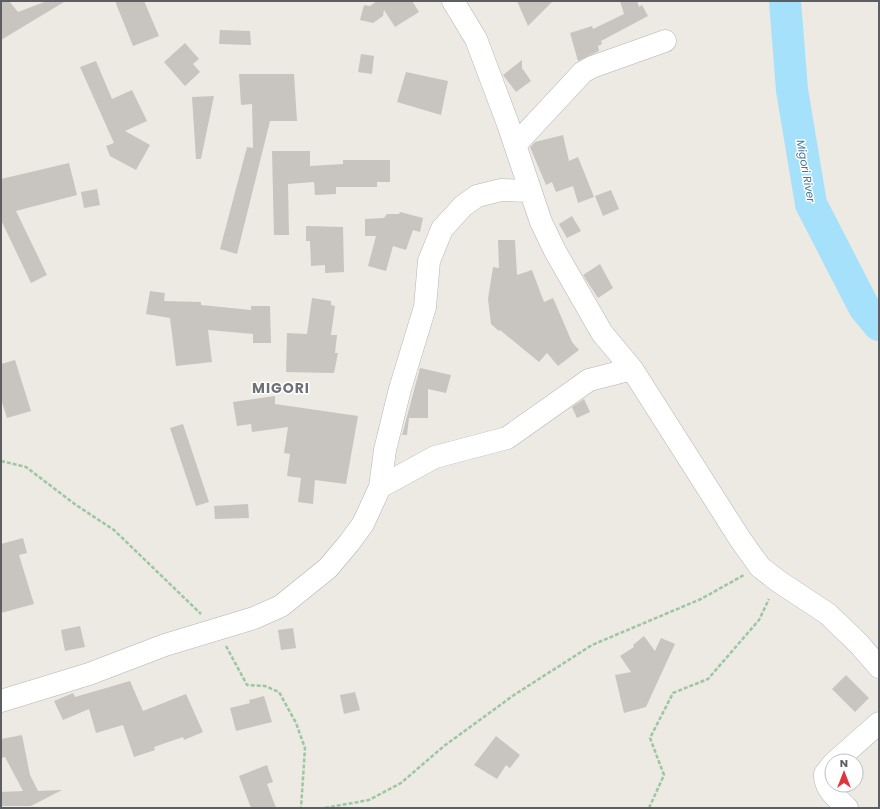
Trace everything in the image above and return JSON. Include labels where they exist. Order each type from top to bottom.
[{"type":"street","points":[[453,1],[476,39],[515,145],[529,191],[541,222],[578,292],[602,333],[632,369],[732,527],[760,567],[778,582],[828,614],[859,644],[879,667]]},
{"type":"street","points":[[515,145],[583,72],[665,41]]},
{"type":"street","points":[[1,701],[88,674],[143,653],[254,618],[281,606],[328,568],[363,524],[380,487],[385,450],[400,389],[425,307],[429,261],[442,229],[463,206],[477,196],[501,190],[529,191]]},
{"type":"street","points":[[380,487],[435,457],[507,438],[590,380],[632,369]]},
{"type":"street","points":[[845,753],[879,723]]},
{"type":"street","points":[[833,793],[847,808]]},
{"type":"path","points":[[1,461],[26,467],[76,505],[114,530],[217,630],[247,686],[265,686],[279,692],[296,722],[305,748],[301,808]]},
{"type":"path","points":[[325,808],[368,800],[401,783],[444,746],[514,695],[592,645],[701,599],[760,567]]},
{"type":"path","points":[[648,808],[664,775],[650,738],[673,694],[708,679],[759,620],[778,582]]},
{"type":"building","points":[[1,1],[9,1],[18,12],[47,1],[64,2],[1,40]]},
{"type":"building","points":[[115,1],[144,1],[159,36],[133,46]]},
{"type":"building","points":[[377,1],[412,1],[419,12],[395,27],[384,10],[383,16],[373,23],[360,20],[364,5],[370,6]]},
{"type":"building","points":[[517,1],[553,1],[528,26]]},
{"type":"building","points":[[620,1],[637,1],[639,7],[642,5],[648,16],[601,41],[602,44],[598,46],[599,51],[578,61],[570,33],[592,26],[593,29],[624,14]]},
{"type":"building","points":[[220,30],[250,31],[251,45],[219,44]]},
{"type":"building","points":[[185,43],[199,59],[193,64],[200,72],[185,86],[164,62]]},
{"type":"building","points":[[361,54],[374,56],[372,74],[358,72]]},
{"type":"building","points":[[522,60],[522,68],[531,81],[516,92],[503,75]]},
{"type":"building","points":[[96,61],[112,99],[132,90],[147,121],[125,131],[150,145],[136,170],[110,156],[106,146],[114,143],[80,67]]},
{"type":"building","points":[[406,72],[448,81],[441,115],[397,102]]},
{"type":"building","points":[[239,74],[294,74],[297,121],[270,121],[237,254],[220,249],[247,147],[253,148],[252,104],[241,105]]},
{"type":"building","points":[[214,96],[201,159],[196,159],[192,97]]},
{"type":"building","points":[[563,135],[569,161],[578,157],[594,197],[578,203],[573,186],[556,192],[552,182],[546,185],[530,147],[535,142]]},
{"type":"building","points":[[272,151],[310,151],[310,166],[343,164],[343,160],[390,160],[390,182],[377,182],[377,187],[336,187],[336,194],[315,195],[314,182],[288,184],[289,235],[274,235]]},
{"type":"building","points":[[69,163],[77,195],[16,211],[47,275],[31,283],[1,220],[1,179]]},
{"type":"building","points":[[97,189],[100,205],[84,208],[81,192]]},
{"type":"building","points":[[611,190],[619,209],[603,216],[595,196]]},
{"type":"building","points":[[400,212],[423,218],[420,232],[413,230],[406,250],[393,246],[386,271],[368,266],[376,236],[365,236],[365,219],[384,218],[387,214],[399,214]]},
{"type":"building","points":[[572,216],[581,231],[567,238],[559,224]]},
{"type":"building","points":[[306,226],[343,227],[344,272],[325,273],[325,265],[311,266],[310,241],[306,241]]},
{"type":"building","points":[[498,240],[515,240],[517,275],[532,270],[544,302],[553,298],[572,342],[579,350],[558,366],[547,353],[539,362],[491,324],[488,299],[493,267],[499,268]]},
{"type":"building","points":[[600,264],[613,288],[598,298],[583,275]]},
{"type":"building","points":[[150,291],[165,293],[164,301],[201,302],[201,305],[251,310],[251,306],[270,306],[271,343],[253,343],[253,334],[208,330],[212,362],[176,366],[170,318],[146,314]]},
{"type":"building","points":[[312,298],[331,301],[331,305],[335,306],[331,335],[337,335],[335,353],[338,353],[334,373],[286,372],[287,333],[307,334]]},
{"type":"building","points":[[15,360],[31,411],[7,418],[1,399],[1,364]]},
{"type":"building","points":[[420,368],[451,375],[446,393],[428,389],[428,418],[409,418],[407,435],[402,435]]},
{"type":"building","points":[[275,396],[275,404],[358,416],[346,484],[315,480],[313,504],[298,502],[301,478],[287,476],[290,454],[284,453],[288,427],[252,432],[251,424],[237,426],[233,402]]},
{"type":"building","points":[[584,399],[590,412],[577,418],[572,407]]},
{"type":"building","points":[[183,424],[209,502],[196,506],[170,428]]},
{"type":"building","points":[[248,504],[249,518],[215,519],[214,506]]},
{"type":"building","points":[[23,538],[27,553],[19,555],[34,604],[1,613],[1,544]]},
{"type":"building","points":[[80,626],[85,647],[65,651],[61,630]]},
{"type":"building","points":[[293,628],[296,648],[281,650],[278,630]]},
{"type":"building","points":[[644,636],[655,651],[661,638],[675,644],[646,707],[624,713],[615,675],[631,672],[620,656],[634,647],[633,645]]},
{"type":"building","points":[[846,675],[869,698],[855,712],[832,689]]},
{"type":"building","points":[[130,681],[143,711],[186,694],[203,732],[184,740],[183,737],[154,747],[155,750],[134,757],[123,725],[96,733],[89,709],[63,720],[54,701],[73,693],[75,697]]},
{"type":"building","points":[[355,692],[360,710],[344,714],[340,695]]},
{"type":"building","points":[[264,696],[272,722],[236,731],[230,708],[250,703],[249,700]]},
{"type":"building","points":[[22,735],[30,775],[38,791],[62,790],[31,806],[1,806],[1,792],[23,791],[5,757],[1,758],[1,739]]},
{"type":"building","points":[[496,736],[520,755],[510,768],[506,765],[497,779],[474,765]]},
{"type":"building","points":[[267,765],[273,782],[267,784],[276,808],[251,808],[239,776]]},
{"type":"waterway","name":"Migori River","points":[[785,1],[792,90],[811,204],[864,307],[879,325]]},
{"type":"district","name":"MIGORI","points":[[281,388]]}]
